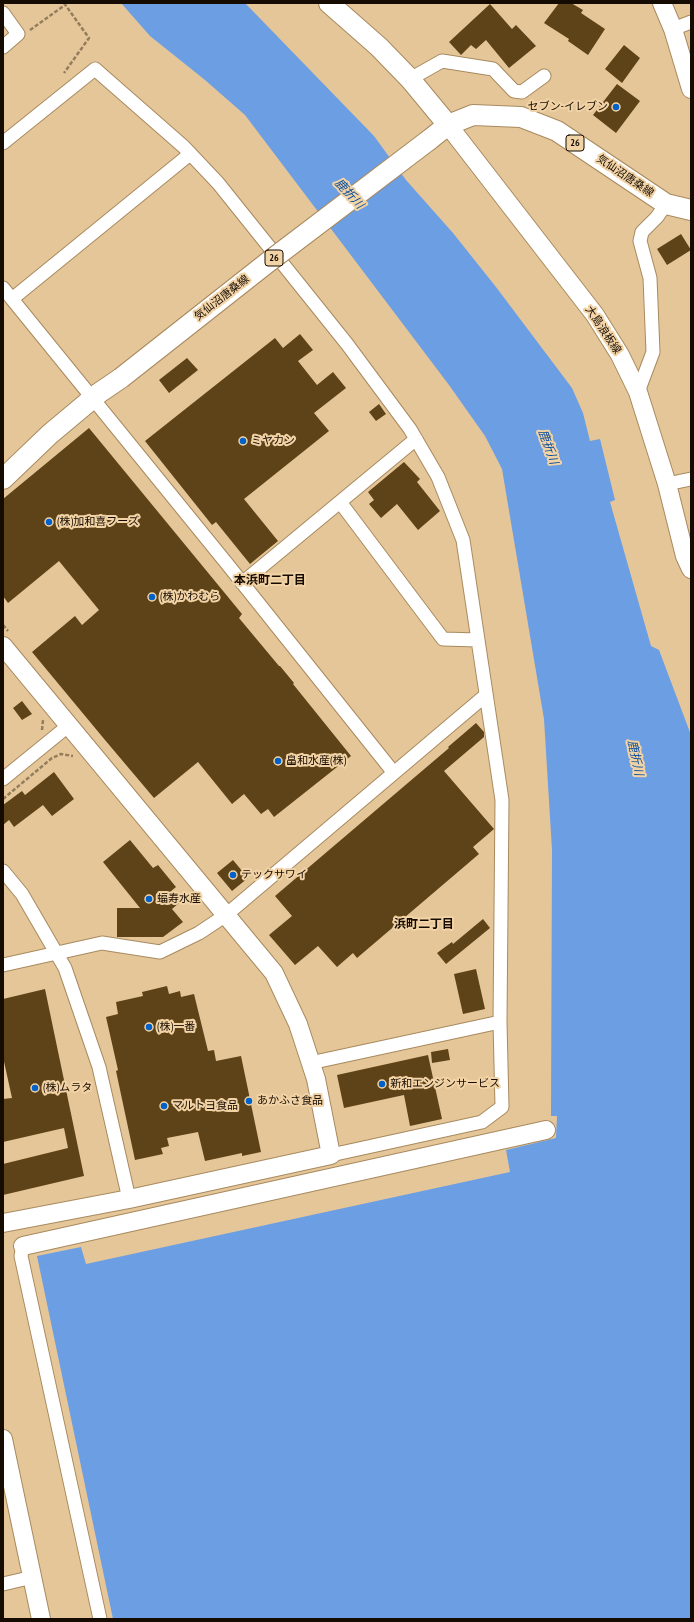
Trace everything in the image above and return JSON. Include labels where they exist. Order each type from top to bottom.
[{"type":"main road","points":[[329,3],[379,47],[410,79],[448,125]]},
{"type":"main road","name":"気仙沼唐桑線","points":[[4,476],[50,434],[93,398],[121,378],[267,263],[448,125],[473,115],[521,117],[557,131],[666,204],[691,210]]},
{"type":"street","points":[[662,3],[673,29],[691,89]]},
{"type":"street","points":[[3,13],[18,34],[3,47]]},
{"type":"street","points":[[673,29],[691,22]]},
{"type":"street","points":[[410,79],[442,62],[493,69],[514,91],[522,92],[544,76]]},
{"type":"street","points":[[3,143],[95,69],[190,154],[218,184],[337,331],[406,423],[416,439],[438,477],[463,540],[502,800],[500,1022],[502,1106],[482,1122],[129,1199],[3,1223]]},
{"type":"street","name":"大島浪板線","points":[[448,125],[595,315],[620,355],[638,392],[667,484],[685,556],[691,569]]},
{"type":"street","points":[[12,299],[190,154]]},
{"type":"street","points":[[638,392],[653,352],[650,278],[640,241],[642,232],[657,217],[666,204]]},
{"type":"street","points":[[3,288],[394,773]]},
{"type":"street","points":[[242,583],[416,439]]},
{"type":"street","points":[[667,484],[691,479]]},
{"type":"street","points":[[340,502],[443,639],[478,640]]},
{"type":"street","points":[[3,646],[274,973],[298,1024],[316,1079],[331,1155]]},
{"type":"street","points":[[3,965],[102,943],[160,952],[199,933],[226,915],[486,695]]},
{"type":"street","points":[[3,779],[68,726]]},
{"type":"street","points":[[3,871],[22,894],[65,968],[99,1067],[129,1199]]},
{"type":"street","points":[[310,1062],[500,1022]]},
{"type":"street","points":[[100,1619],[22,1264],[21,1256],[23,1246],[546,1130]]},
{"type":"street","points":[[3,1439],[41,1619]]},
{"type":"street","points":[[3,1584],[32,1577]]},
{"type":"path","points":[[18,34],[26,32],[64,4],[89,38],[64,73]]},
{"type":"path","points":[[41,733],[44,724],[42,715]]},
{"type":"path","points":[[3,799],[52,758],[61,754],[76,757]]},
{"type":"water","name":"鹿折川","points":[[121,3],[245,3],[374,136],[406,180],[453,233],[496,287],[572,388],[583,413],[590,441],[600,439],[615,500],[610,502],[651,646],[659,650],[691,735],[691,1619],[113,1619],[37,1256],[81,1247],[86,1264],[510,1172],[506,1150],[556,1138],[557,1116],[551,1116],[552,850],[544,719],[502,469],[485,436],[449,385],[245,115],[205,80],[150,36]]},
{"type":"building","points":[[559,3],[571,3],[583,10],[581,13],[605,29],[588,55],[568,41],[569,39],[544,23]]},
{"type":"building","points":[[490,4],[512,29],[516,25],[536,46],[509,68],[486,40],[476,49],[471,45],[461,55],[449,42]]},
{"type":"building","points":[[624,45],[640,58],[622,83],[605,69]]},
{"type":"building","points":[[617,84],[640,101],[616,133],[593,115]]},
{"type":"building","points":[[681,234],[691,250],[667,265],[657,249]]},
{"type":"building","points":[[300,334],[313,350],[298,361],[317,385],[333,372],[346,388],[314,413],[329,431],[244,499],[278,541],[250,564],[216,522],[212,525],[145,441],[275,338],[283,348]]},
{"type":"building","points":[[187,358],[198,370],[169,393],[159,380]]},
{"type":"building","points":[[379,404],[386,414],[376,421],[369,412]]},
{"type":"building","points":[[89,428],[242,614],[239,618],[294,683],[293,684],[351,756],[274,817],[268,809],[261,814],[244,794],[232,804],[198,762],[154,798],[105,740],[32,652],[75,616],[82,625],[99,610],[59,561],[8,603],[3,596],[3,499]]},
{"type":"building","points":[[404,462],[420,479],[417,482],[440,511],[418,530],[397,504],[381,518],[369,504],[374,500],[368,492]]},
{"type":"building","points":[[22,701],[32,714],[22,720],[13,708]]},
{"type":"building","points":[[476,723],[484,732],[484,737],[444,771],[494,829],[473,847],[479,854],[357,958],[353,953],[337,967],[318,946],[295,965],[269,935],[292,916],[275,896],[449,748],[448,747]]},
{"type":"building","points":[[54,772],[74,799],[52,816],[43,805],[14,827],[9,820],[3,825],[3,805],[22,791],[25,795]]},
{"type":"building","points":[[130,840],[153,868],[158,865],[176,887],[170,892],[179,903],[172,909],[183,922],[163,937],[117,937],[117,908],[140,908],[103,862]]},
{"type":"building","points":[[233,860],[248,878],[232,891],[217,873]]},
{"type":"building","points":[[483,919],[490,928],[446,964],[437,953],[452,942],[453,944]]},
{"type":"building","points":[[476,969],[485,1009],[463,1014],[454,974]]},
{"type":"building","points":[[167,986],[169,994],[180,991],[181,997],[194,994],[208,1051],[214,1050],[216,1061],[241,1056],[261,1152],[242,1156],[242,1153],[205,1161],[198,1132],[167,1138],[169,1146],[161,1148],[163,1154],[135,1160],[116,1071],[118,1070],[106,1017],[118,1014],[116,1002],[143,996],[142,992]]},
{"type":"building","points":[[45,989],[84,1176],[3,1195],[3,1164],[68,1148],[64,1128],[3,1142],[3,1099],[12,1098],[3,1057],[3,999]]},
{"type":"building","points":[[448,1049],[450,1060],[432,1063],[431,1052]]},
{"type":"building","points":[[428,1055],[442,1119],[410,1126],[404,1095],[344,1108],[337,1075]]},
{"type":"place","name":"セブン-イレブン","points":[[616,107]]},
{"type":"place","name":"ミヤカン","points":[[243,441]]},
{"type":"place","name":"(株)加和喜フーズ","points":[[49,522]]},
{"type":"place","name":"(株)かわむら","points":[[152,597]]},
{"type":"place","name":"畠和水産(株)","points":[[278,761]]},
{"type":"place","name":"テックサワイ","points":[[233,875]]},
{"type":"place","name":"蝠寿水産","points":[[149,899]]},
{"type":"place","name":"(株)一番","points":[[149,1027]]},
{"type":"place","name":"新和エンジンサービス","points":[[382,1084]]},
{"type":"place","name":"(株)ムラタ","points":[[35,1088]]},
{"type":"place","name":"あかふさ食品","points":[[249,1101]]},
{"type":"place","name":"マルトヨ食品","points":[[164,1106]]},
{"type":"district","name":"本浜町二丁目","points":[[270,581]]},
{"type":"district","name":"浜町二丁目","points":[[424,925]]}]
